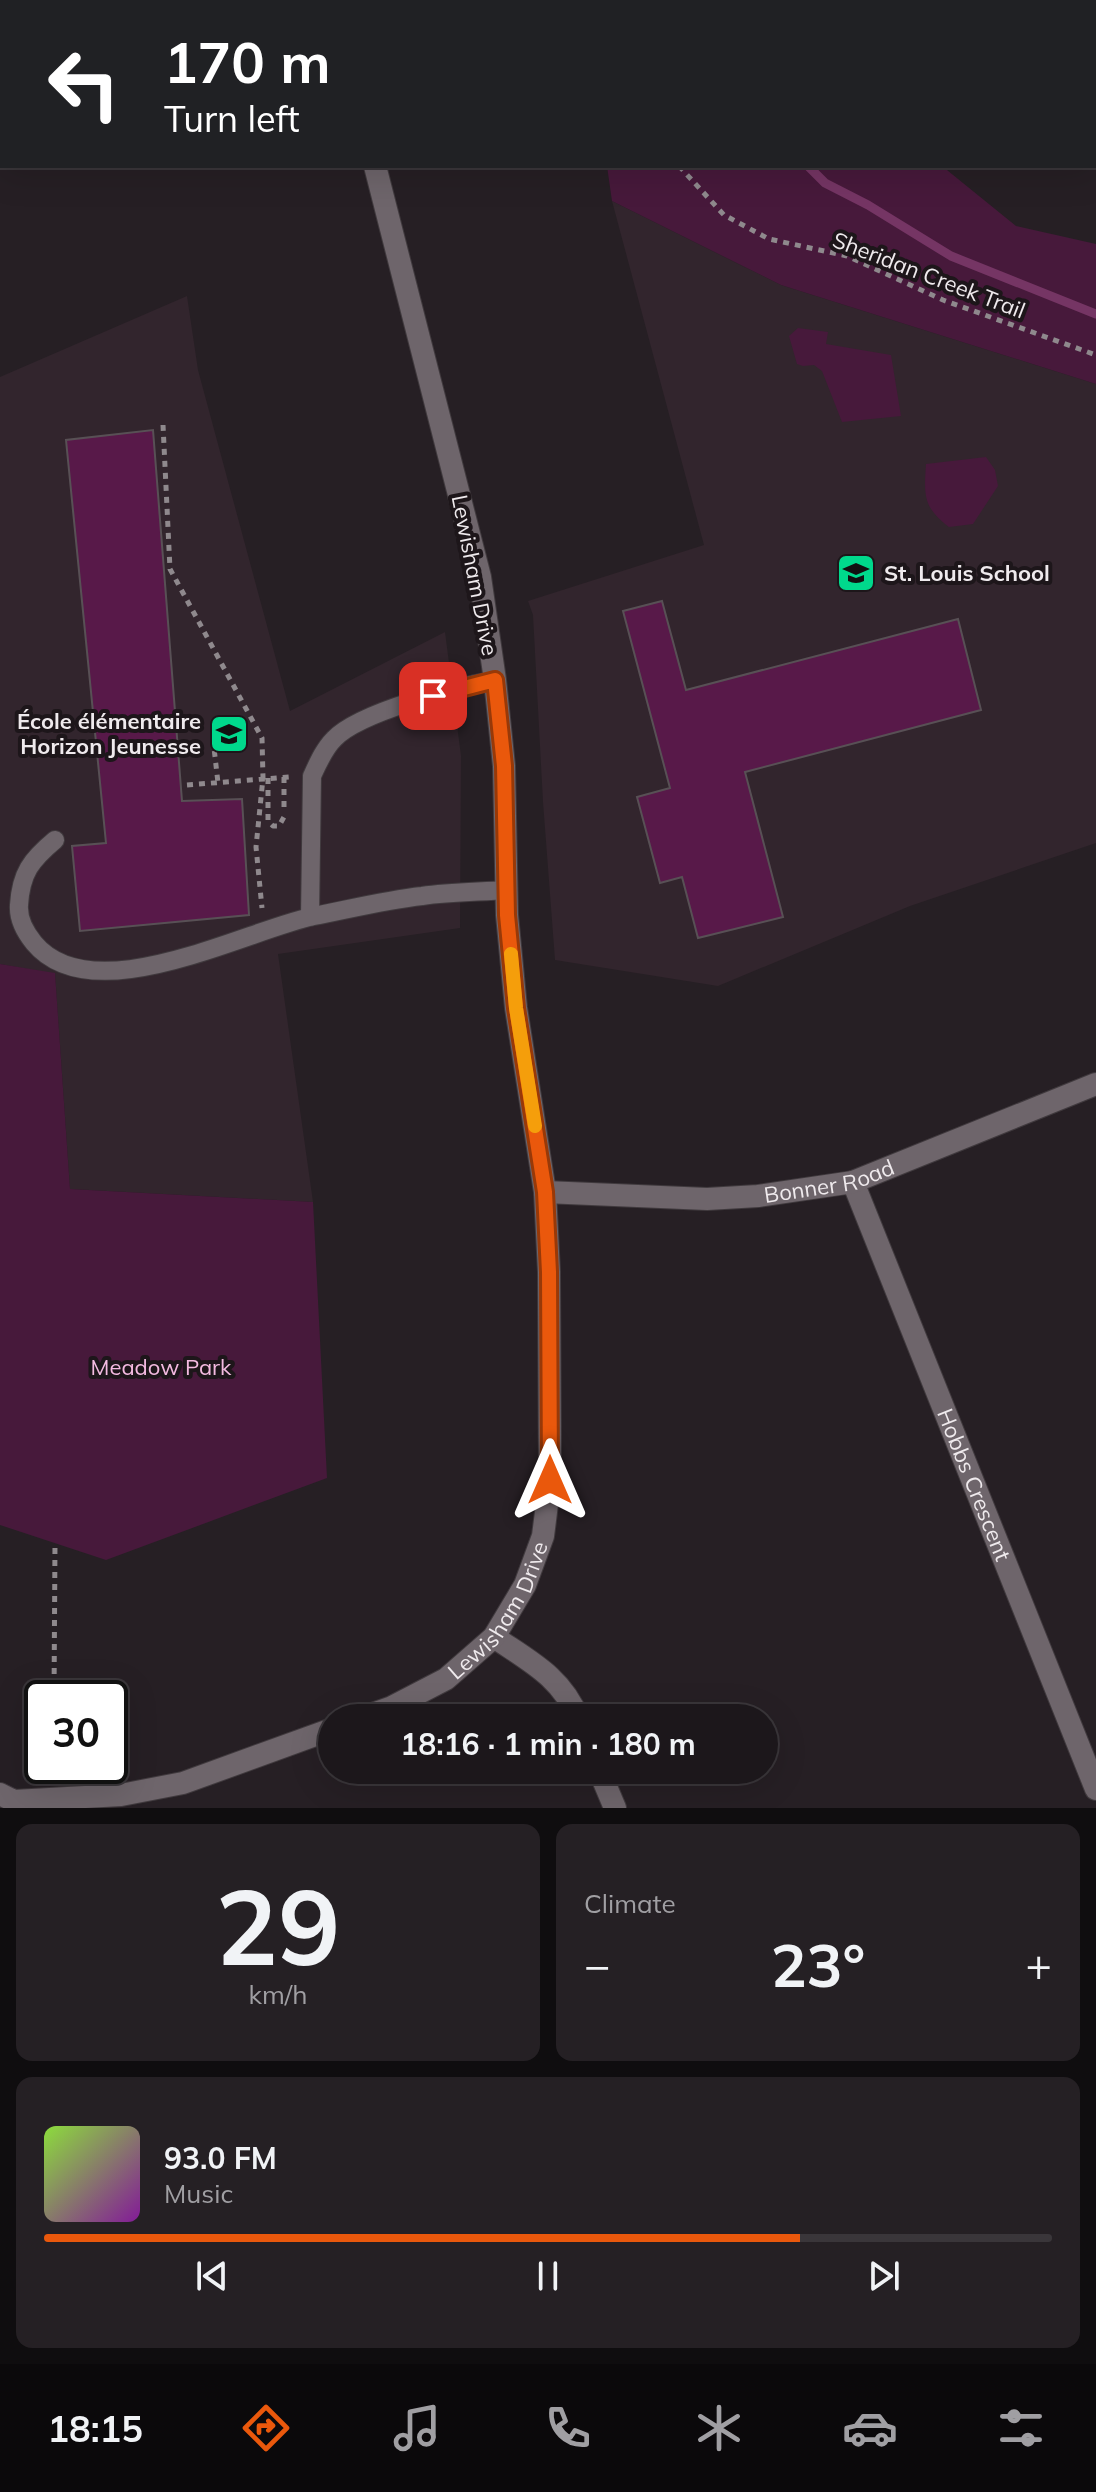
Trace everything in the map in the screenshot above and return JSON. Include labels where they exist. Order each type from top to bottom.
[{"type":"street","name":"Lewisham Drive","points":[[376,168],[480,577],[504,766],[506,890],[516,1008],[545,1192],[549,1272],[550,1480],[543,1536],[525,1585],[494,1637],[446,1679],[398,1704]]},
{"type":"street","name":"Bonner Road","points":[[545,1192],[707,1199],[758,1196],[853,1182],[1096,1084]]},
{"type":"street","name":"Hobbs Crescent","points":[[853,1182],[1096,1789]]},
{"type":"street","points":[[494,1637],[555,1679],[573,1704]]},
{"type":"street","points":[[9,1801],[121,1795],[183,1783],[318,1734]]},
{"type":"street","points":[[605,1784],[615,1808]]},
{"type":"lane","points":[[310,917],[312,776],[334,739],[355,722],[459,687],[495,680]]},
{"type":"lane","points":[[55,840],[34,857],[20,883],[18,915],[28,936],[42,953],[71,968],[118,971],[209,952],[310,917],[420,896],[506,890]]},
{"type":"path","name":"Sheridan Creek Trail","points":[[681,168],[724,215],[769,239],[847,256],[943,300],[1096,355]]},
{"type":"path","points":[[163,425],[170,569],[262,738],[268,821],[273,826],[279,826],[284,820],[284,777]]},
{"type":"path","points":[[213,739],[218,783]]},
{"type":"path","points":[[187,785],[312,776]]},
{"type":"path","points":[[264,933],[256,847],[266,778]]},
{"type":"path","points":[[54,1680],[55,1543]]},
{"type":"shaded area","name":"St. Louis School","points":[[612,201],[781,285],[1096,384],[1096,843],[910,906],[718,986],[555,960],[533,615],[528,601],[704,545]]},
{"type":"shaded area","name":"École élémentaire Horizon Jeunesse","points":[[187,296],[198,370],[290,711],[445,632],[461,756],[460,928],[278,954],[313,1202],[70,1189],[55,974],[0,964],[0,377]]},
{"type":"green space","points":[[607,168],[944,168],[1016,226],[1096,244],[1096,384],[781,285],[612,201]]},
{"type":"green space","points":[[798,328],[828,332],[826,344],[891,355],[901,416],[842,422],[822,371],[814,365],[797,364],[789,336]]},
{"type":"green space","points":[[986,457],[995,470],[998,486],[973,524],[949,527],[934,513],[927,500],[926,464]]},
{"type":"green space","name":"Meadow Park","points":[[0,964],[55,973],[70,1189],[313,1202],[327,1478],[106,1560],[0,1525]]},
{"type":"building","points":[[153,430],[182,801],[242,799],[249,915],[80,931],[72,846],[106,843],[66,440]]},
{"type":"building","points":[[662,601],[686,690],[958,619],[981,710],[745,772],[783,917],[698,938],[682,877],[660,883],[637,797],[670,788],[623,611]]},
{"type":"waterway","points":[[810,168],[825,183],[868,205],[951,256],[1096,314]]},
{"type":"slow traffic","points":[[511,954],[516,1008],[535,1126]]},
{"type":"place","name":"St. Louis School","points":[[856,573]]},
{"type":"place","name":"École élémentaire Horizon Jeunesse","points":[[229,734]]},
{"type":"route","points":[[433,696],[495,680],[504,766],[507,915],[516,1008],[545,1192],[549,1272],[550,1480]]}]
